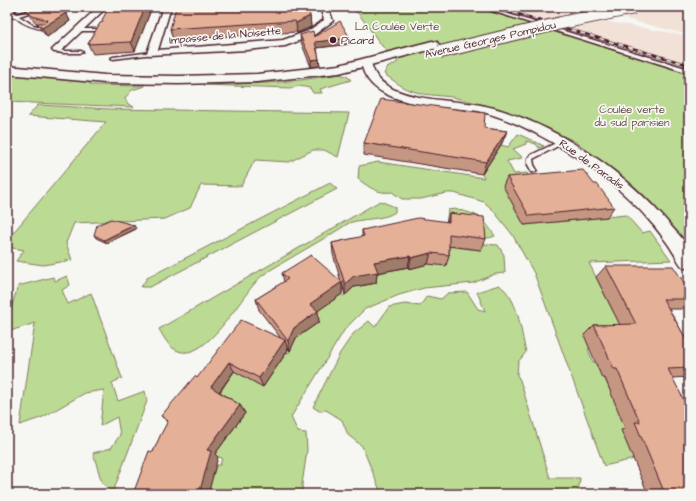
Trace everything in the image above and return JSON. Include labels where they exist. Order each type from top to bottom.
[{"type":"main road","name":"Avenue Georges Pompidou","points":[[436,49],[620,7]]},
{"type":"main road","name":"Avenue Georges Pompidou","points":[[7,70],[105,79],[179,80],[257,78],[340,69],[366,62],[436,49],[636,7]]},
{"type":"street","points":[[57,50],[102,7]]},
{"type":"street","name":"Impasse de la Noisette","points":[[167,7],[152,53],[285,43],[311,33],[329,21],[324,7]]},
{"type":"street","name":"Rue de Paradis","points":[[366,62],[368,72],[375,82],[387,90],[411,99],[473,107],[520,122],[562,142],[609,174],[638,199],[680,248],[689,262]]},
{"type":"lane","points":[[10,11],[46,7]]},
{"type":"lane","points":[[482,7],[689,71]]},
{"type":"lane","points":[[10,11],[31,27],[49,29]]},
{"type":"lane","points":[[79,30],[103,30]]},
{"type":"lane","points":[[57,50],[62,52],[81,52]]},
{"type":"lane","points":[[113,58],[152,53]]},
{"type":"lane","points":[[534,170],[530,159],[533,156],[562,142]]},
{"type":"shaded area","points":[[477,7],[549,7],[592,19],[689,36],[689,74]]},
{"type":"shaded area","points":[[580,7],[689,7],[689,35]]},
{"type":"green space","name":"Coulée verte du sud parisien","points":[[344,7],[477,7],[689,74],[689,246],[637,189],[576,142],[530,120],[485,105],[452,97],[422,94],[404,88],[384,74],[387,68],[398,62],[382,46],[358,13]]},
{"type":"green space","points":[[7,74],[88,82],[91,85],[145,86],[132,90],[125,98],[128,104],[134,107],[7,102]]},
{"type":"green space","points":[[340,74],[351,80],[320,89],[322,93],[313,93],[310,88],[299,86],[291,88],[204,85],[268,83]]},
{"type":"green space","points":[[38,105],[111,109],[349,113],[338,157],[324,150],[313,150],[289,162],[255,160],[241,186],[201,185],[190,208],[165,219],[74,223],[66,243],[72,260],[43,265],[16,261],[24,250],[7,247],[7,240],[106,122],[28,116]]},
{"type":"green space","points":[[518,134],[544,146],[539,148],[536,144],[526,141],[526,144],[513,149],[522,158],[507,161],[514,174],[527,173],[533,184],[524,225],[626,215],[642,233],[650,231],[671,260],[589,263],[613,311],[647,334],[588,349],[593,362],[595,362],[608,385],[623,421],[634,459],[604,466],[534,273],[512,234],[492,209],[484,202],[454,193],[446,193],[421,199],[402,199],[392,192],[374,190],[358,179],[359,166],[378,162],[484,178],[482,174],[501,145],[508,147]]},
{"type":"green space","points":[[330,183],[337,189],[150,287],[141,287],[147,278]]},
{"type":"green space","points":[[380,201],[395,207],[395,212],[391,215],[379,218],[349,223],[263,275],[255,283],[224,324],[200,347],[188,352],[176,350],[164,338],[159,329]]},
{"type":"green space","points":[[454,209],[474,214],[479,217],[495,236],[489,238],[477,237],[446,224],[448,210]]},
{"type":"green space","points":[[481,244],[498,245],[504,255],[505,273],[495,274],[473,283],[424,288],[399,295],[365,309],[345,329],[291,417],[298,432],[306,433],[307,450],[302,485],[303,494],[208,494],[216,465],[220,465],[222,458],[214,456],[201,385],[225,384],[235,371],[263,387],[286,352],[289,353],[291,348],[285,346],[312,315],[341,294],[344,296],[346,293],[343,289],[376,283],[373,274],[408,267],[446,246],[480,250]]},
{"type":"green space","points":[[67,276],[70,285],[62,290],[68,304],[91,293],[122,378],[112,383],[118,401],[145,391],[147,401],[113,492],[102,483],[93,453],[111,448],[120,435],[117,417],[100,426],[104,390],[85,393],[43,417],[20,425],[35,323],[7,332],[7,321],[18,286],[53,277],[55,281]]},
{"type":"green space","points":[[499,285],[511,298],[518,315],[526,352],[518,362],[517,375],[520,380],[550,478],[580,478],[578,494],[363,494],[371,490],[381,493],[362,446],[348,435],[342,420],[326,410],[319,411],[313,407],[340,353],[353,334],[369,321],[375,327],[389,307],[405,304],[420,306],[427,296],[441,299],[448,293],[467,292],[478,309],[485,311],[477,292]]},
{"type":"building","points":[[60,7],[66,13],[42,28],[37,23],[45,23],[48,20],[32,16],[25,8]]},
{"type":"building","points":[[109,7],[145,7],[131,42],[88,44],[100,23],[103,22],[102,20]]},
{"type":"building","points":[[176,7],[308,7],[310,16],[296,23],[295,21],[170,29]]},
{"type":"building","points":[[340,21],[350,38],[315,42],[319,59],[311,60],[300,35],[313,31],[314,37]]},
{"type":"building","points":[[381,99],[485,113],[484,128],[507,131],[486,162],[364,143]]},
{"type":"building","points":[[583,170],[594,184],[597,184],[614,207],[529,216],[507,177]]},
{"type":"building","points":[[449,213],[484,217],[486,239],[449,234],[449,255],[431,253],[411,258],[410,256],[374,262],[378,272],[354,276],[345,284],[332,243],[364,236],[362,230],[418,218],[449,222]]},
{"type":"building","points":[[111,219],[134,225],[104,240],[94,235],[97,225]]},
{"type":"building","points":[[311,255],[342,282],[310,304],[318,311],[294,328],[288,341],[256,299],[288,279],[282,273]]},
{"type":"building","points":[[606,266],[673,266],[689,290],[689,299],[663,299],[689,344],[689,368],[668,369],[689,410],[689,494],[665,494],[635,422],[640,422],[617,369],[614,369],[594,325],[636,324]]},
{"type":"building","points":[[241,320],[285,340],[259,378],[229,362],[211,387],[240,405],[207,450],[211,451],[199,494],[133,494],[149,451],[153,452],[168,421],[161,416],[195,376],[197,378]]},
{"type":"railway","points":[[494,7],[689,65]]},
{"type":"place","name":"Picard","points":[[333,40]]},
{"type":"park label","name":"La Coulée Verte","points":[[397,26]]}]
